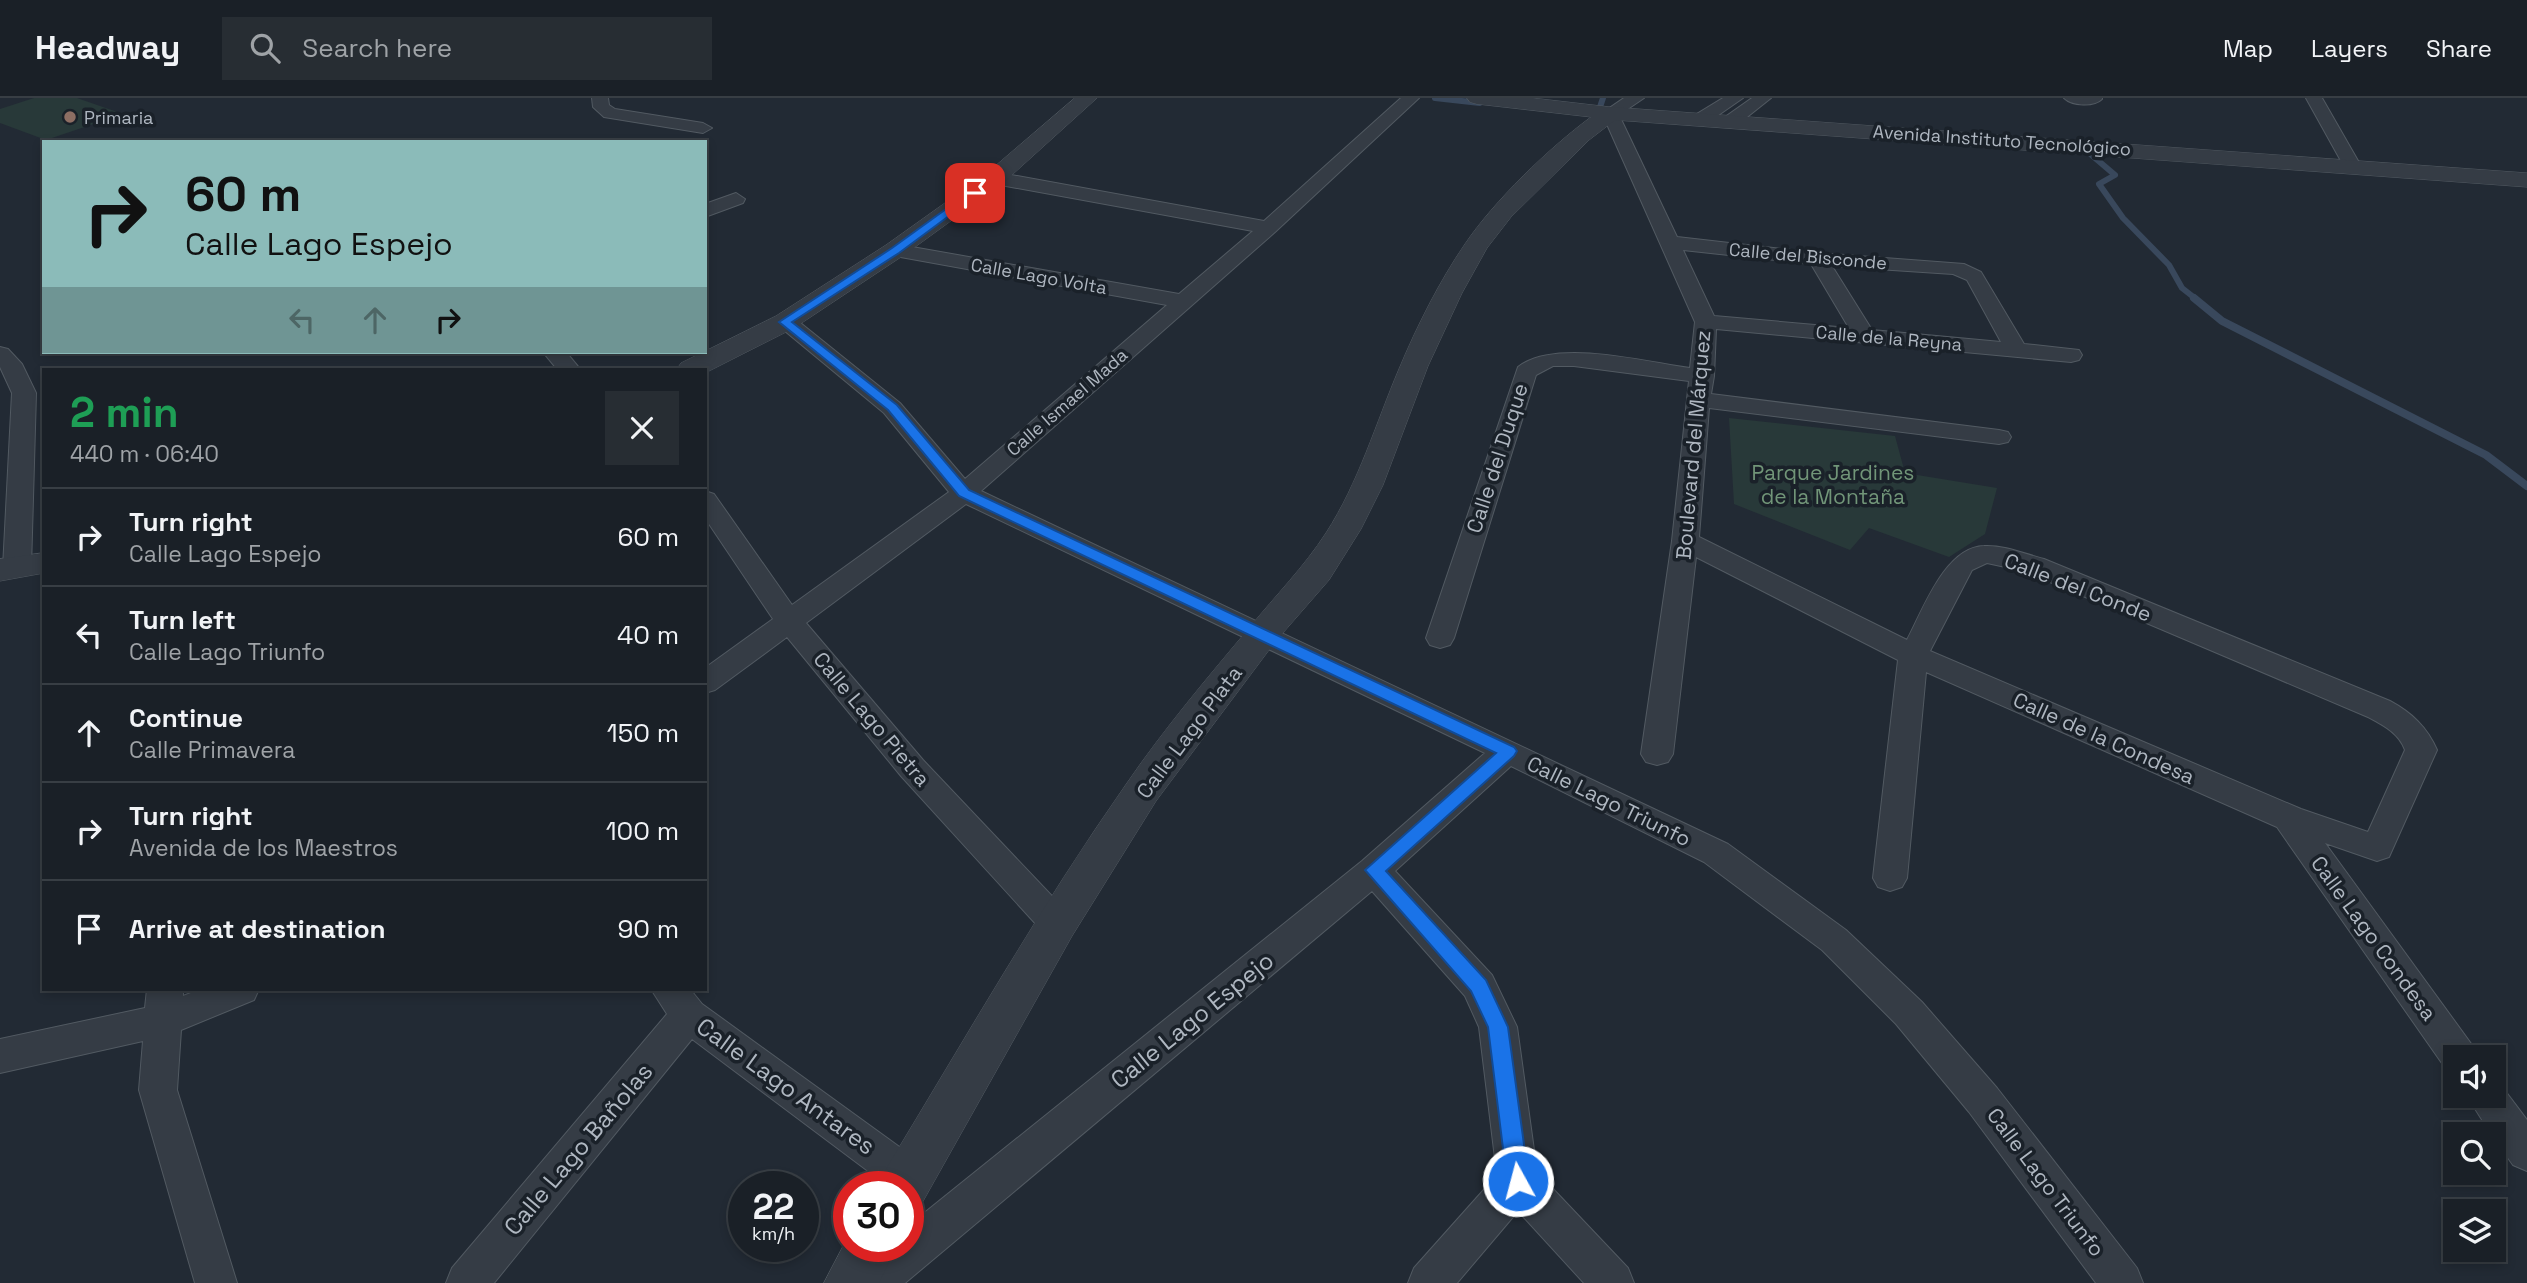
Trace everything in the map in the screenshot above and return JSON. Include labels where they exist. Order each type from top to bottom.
[{"type":"street","points":[[600,98],[601,107],[610,113],[703,128]]},
{"type":"street","points":[[693,368],[785,322],[895,250],[995,178],[1087,98]]},
{"type":"street","name":"Calle Ismael Mada","points":[[707,682],[964,493],[1268,228],[1411,98]]},
{"type":"street","name":"Avenida Instituto Tecnológico","points":[[1477,98],[1623,105],[1731,121],[2527,180]]},
{"type":"street","points":[[1701,118],[1735,98]]},
{"type":"street","points":[[1731,121],[1763,98]]},
{"type":"street","points":[[2072,98],[2094,99]]},
{"type":"street","points":[[2314,98],[2352,166]]},
{"type":"street","name":"Boulevard del Márquez","points":[[1623,105],[1667,243],[1706,322],[1685,541],[1657,754]]},
{"type":"street","name":"Calle Lago Plata","points":[[912,1171],[1057,924],[1142,791],[1263,634],[1317,572],[1345,530],[1367,485],[1413,366],[1476,246],[1503,212],[1581,135],[1623,105]]},
{"type":"street","points":[[995,178],[1268,228]]},
{"type":"street","points":[[707,210],[736,199]]},
{"type":"street","name":"Calle del Bisconde","points":[[1667,243],[1818,259],[1950,266],[1974,276],[2016,350]]},
{"type":"street","name":"Calle Lago Volta","points":[[895,250],[1182,301]]},
{"type":"street","points":[[1818,259],[1864,336]]},
{"type":"street","points":[[785,322],[892,408],[964,493]]},
{"type":"street","name":"Calle de la Reyna","points":[[1706,322],[2071,355]]},
{"type":"street","points":[[0,354],[14,369],[24,393],[20,567]]},
{"type":"street","points":[[556,354],[568,368]]},
{"type":"street","name":"Calle del Duque","points":[[1440,638],[1526,372],[1536,364],[1551,359],[1573,359],[1701,388],[1999,437]]},
{"type":"street","name":"Calle Lago Triunfo","points":[[964,493],[1508,751],[1716,853],[1834,940],[1909,1013],[1983,1100],[2122,1283]]},
{"type":"street","name":"Calle Lago Pietra","points":[[707,502],[789,621],[912,768],[1057,924]]},
{"type":"street","name":"Calle de la Condesa","points":[[1685,541],[1913,655],[2289,818],[2377,848],[2421,750],[2417,737],[2406,726],[2379,709]]},
{"type":"street","name":"Calle del Conde","points":[[1890,878],[1913,655],[1961,565],[1983,554],[2034,565],[2379,709]]},
{"type":"street","name":"Calle Lago Espejo","points":[[872,1283],[1374,870],[1508,751]]},
{"type":"street","name":"Calle Lago Condesa","points":[[2289,818],[2450,1045]]},
{"type":"street","points":[[1374,870],[1479,986],[1498,1027],[1518,1181],[1614,1283]]},
{"type":"street","points":[[0,1056],[164,1004],[231,991]]},
{"type":"street","name":"Calle Lago Antares","points":[[679,1002],[892,1171]]},
{"type":"street","name":"Calle Lago Bañolas","points":[[467,1283],[679,1002]]},
{"type":"street","points":[[164,1004],[158,1090],[216,1283]]},
{"type":"street","points":[[2495,1108],[2527,1152]]},
{"type":"street","points":[[1429,1283],[1518,1181]]},
{"type":"street","points":[[850,1283],[862,1262]]},
{"type":"green space","points":[[34,98],[77,98],[123,114],[46,140],[0,123],[0,109]]},
{"type":"green space","name":"Parque Jardines de la Montaña","points":[[1729,418],[1895,436],[1905,473],[1997,488],[1985,534],[1949,557],[1869,528],[1850,550],[1734,504]]},
{"type":"waterway","points":[[1435,98],[1480,103]]},
{"type":"waterway","points":[[1597,116],[1603,98]]},
{"type":"waterway","points":[[2088,152],[2115,175],[2099,184],[2123,218],[2169,265],[2182,288],[2196,299]]},
{"type":"waterway","points":[[2194,298],[2222,321],[2486,455],[2527,486]]},
{"type":"place","name":"Primaria","points":[[70,117]]},
{"type":"route","points":[[975,193],[895,250],[785,322],[892,408],[964,493],[1508,751],[1374,870],[1479,986],[1498,1027],[1518,1181]]}]
